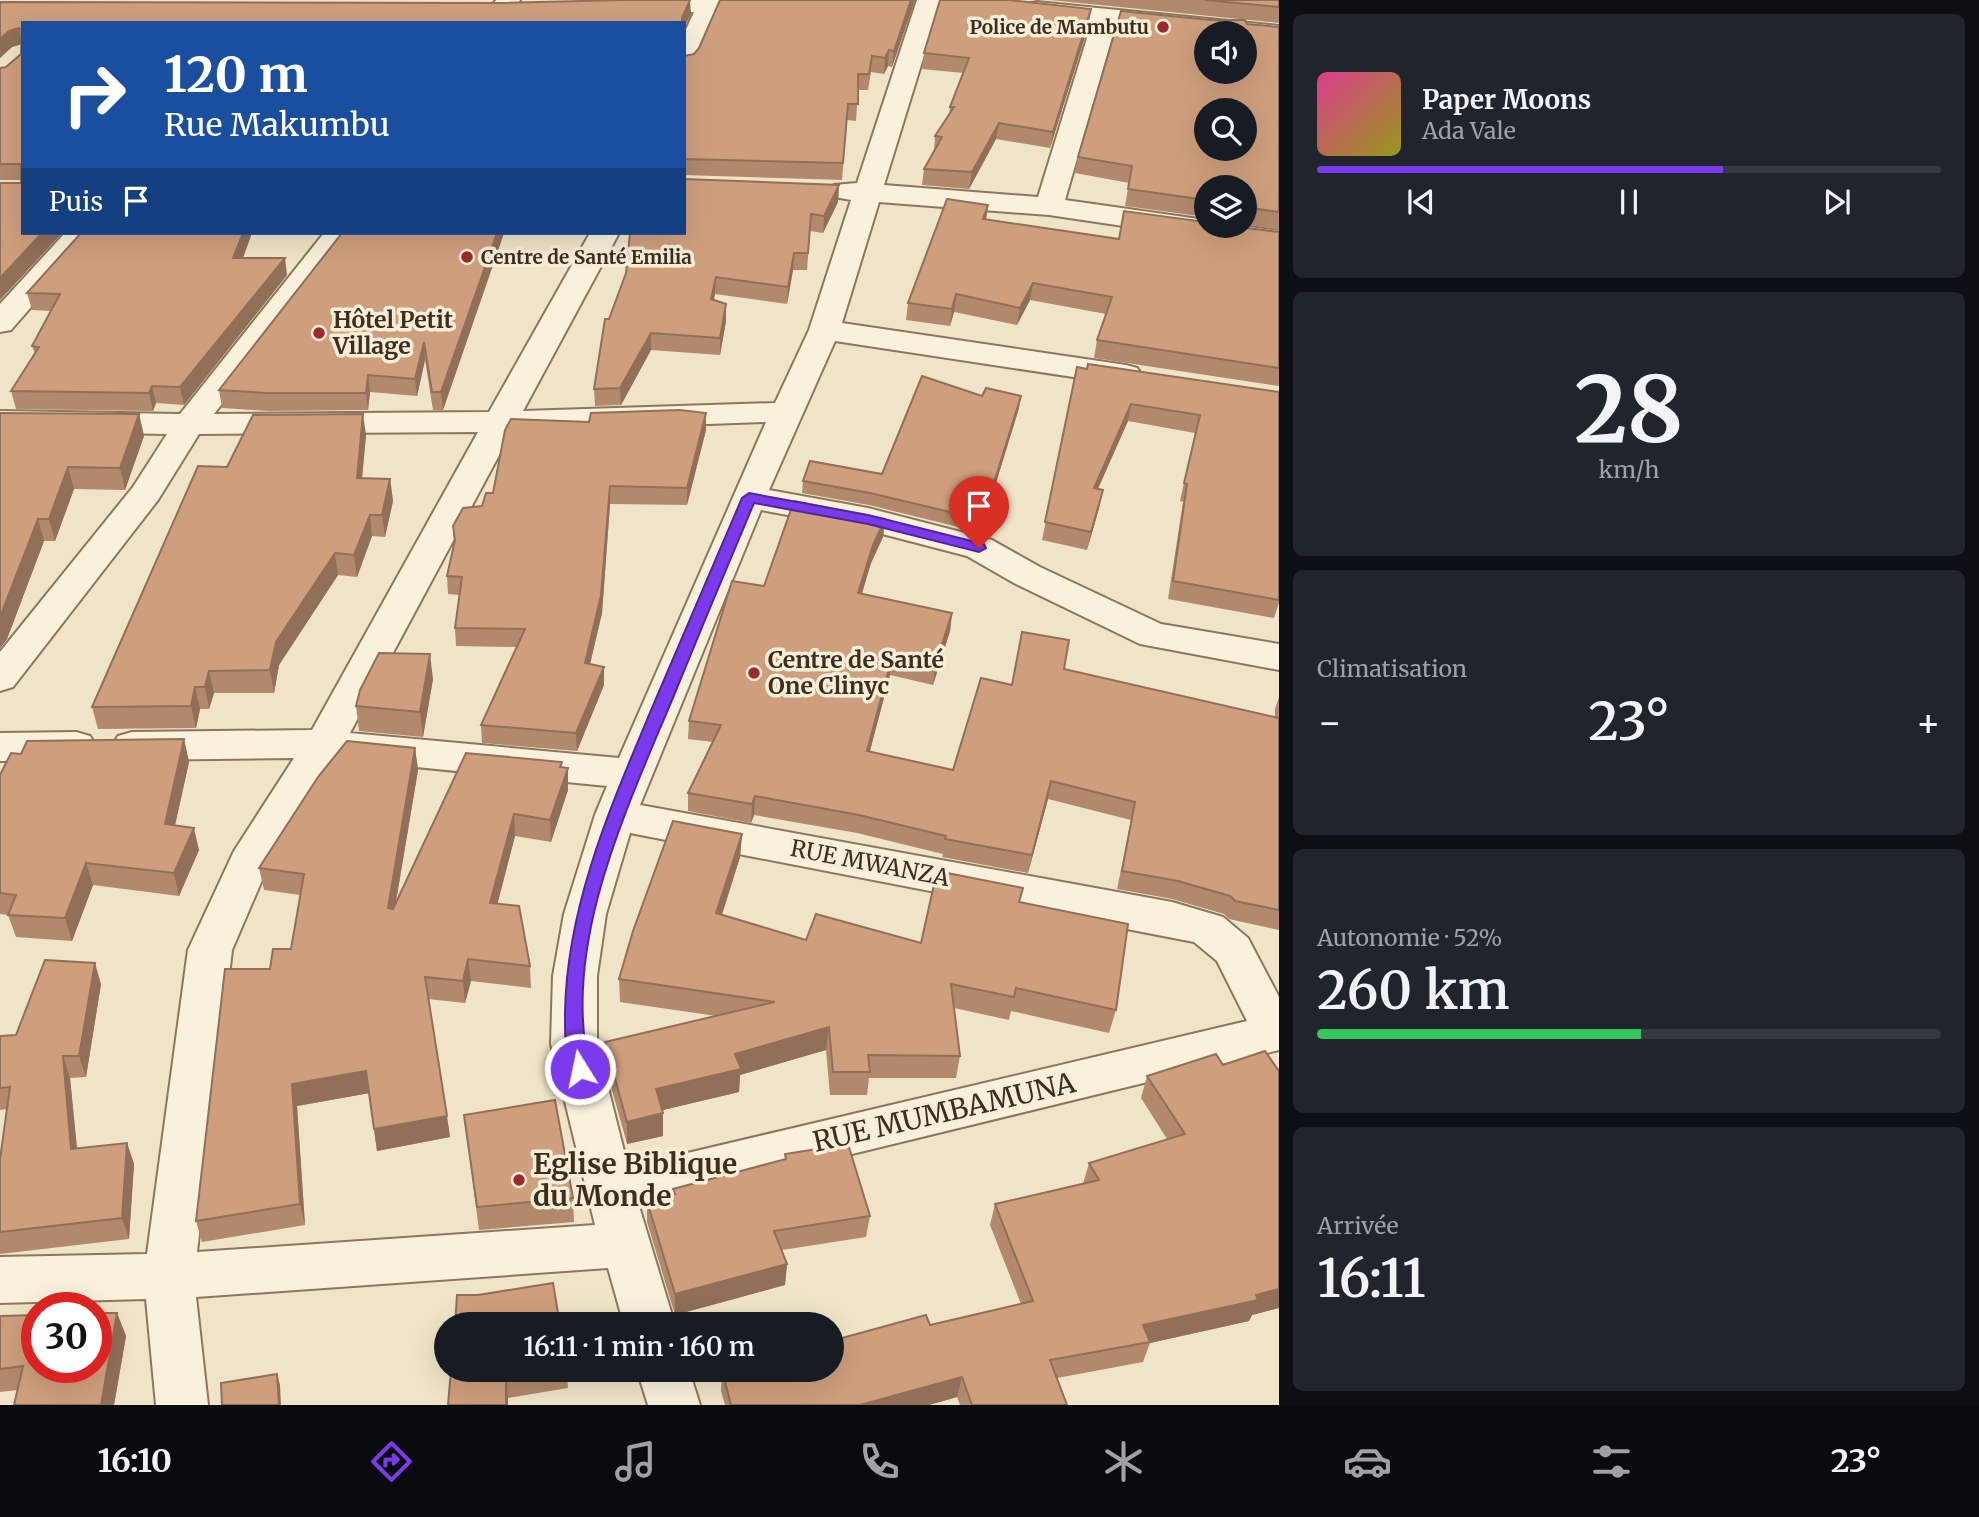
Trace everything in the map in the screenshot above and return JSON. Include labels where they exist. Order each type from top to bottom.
[{"type":"street","points":[[612,6],[858,0]]},
{"type":"street","points":[[646,1312],[610,1192],[574,1044],[575,976],[585,914],[615,815],[786,412],[824,330],[929,0]]},
{"type":"street","points":[[686,58],[711,2]]},
{"type":"street","points":[[1015,6],[1279,33]]},
{"type":"street","points":[[1049,206],[1106,16]]},
{"type":"street","points":[[816,190],[1049,206],[1279,240]]},
{"type":"street","points":[[0,323],[79,235]]},
{"type":"street","points":[[0,678],[146,493],[189,424],[337,235]]},
{"type":"street","points":[[182,1405],[169,1276],[210,950],[249,862],[324,744],[603,235]]},
{"type":"street","points":[[824,330],[1160,380]]},
{"type":"street","points":[[0,421],[189,424],[501,422],[786,412]]},
{"type":"street","points":[[749,498],[868,519],[979,548],[1027,575],[1153,635],[1279,657]]},
{"type":"street","points":[[0,747],[324,744],[633,774]]},
{"type":"street","name":"RUE MWANZA","points":[[615,815],[1158,916],[1208,929],[1233,950],[1277,1033]]},
{"type":"street","name":"RUE MUMBAMUNA","points":[[610,1192],[1277,1033]]},
{"type":"street","points":[[0,1280],[169,1276],[626,1245]]},
{"type":"street","points":[[667,1382],[674,1405]]},
{"type":"building","points":[[690,0],[682,21],[21,21],[21,29],[9,31],[0,39],[0,2],[500,3]]},
{"type":"building","points":[[720,0],[911,0],[894,51],[889,50],[885,58],[872,56],[869,74],[858,74],[858,104],[848,104],[843,163],[686,159],[686,56],[694,54]]},
{"type":"building","points":[[940,0],[1009,0],[1091,9],[1053,132],[999,123],[972,172],[924,169],[942,137],[935,136],[954,107],[950,107],[969,58],[924,53]]},
{"type":"building","points":[[1205,0],[1279,0],[1279,7]]},
{"type":"building","points":[[1121,11],[1210,20],[1245,20],[1194,21],[1194,84],[1257,84],[1257,25],[1279,27],[1279,212],[1257,209],[1257,175],[1194,175],[1194,198],[1128,189],[1132,166],[1078,157]]},
{"type":"building","points":[[21,54],[21,164],[0,164],[0,68],[6,67]]},
{"type":"building","points":[[686,179],[839,185],[824,216],[811,214],[808,253],[794,253],[788,287],[716,277],[711,299],[726,304],[720,338],[651,333],[620,388],[594,389],[605,319],[609,319],[626,273],[630,235],[686,235]]},
{"type":"building","points":[[0,183],[21,183],[21,235],[40,235],[0,278]]},
{"type":"building","points":[[947,199],[988,205],[983,219],[1119,239],[1124,211],[1194,220],[1194,238],[1257,238],[1257,229],[1279,232],[1279,368],[1097,340],[1112,297],[1033,283],[1020,308],[956,294],[952,309],[908,303]]},
{"type":"building","points":[[79,235],[242,235],[233,258],[285,258],[180,387],[152,386],[149,393],[11,391],[39,347],[32,346],[60,294],[27,293]]},
{"type":"building","points":[[340,235],[496,235],[441,392],[432,392],[424,342],[415,379],[368,375],[366,393],[219,390]]},
{"type":"building","points":[[1088,364],[1279,392],[1279,600],[1173,581],[1187,484],[1184,483],[1200,415],[1131,404],[1094,488],[1103,490],[1091,532],[1045,522],[1077,367],[1087,369]]},
{"type":"building","points":[[922,376],[982,396],[986,388],[1021,396],[984,515],[968,512],[967,516],[870,493],[803,481],[810,461],[882,474]]},
{"type":"building","points":[[680,410],[706,413],[687,488],[610,486],[601,595],[585,663],[604,667],[576,733],[481,725],[525,629],[455,628],[462,577],[447,576],[455,540],[453,526],[463,508],[482,506],[486,493],[493,493],[505,430],[511,419],[589,422],[591,413]]},
{"type":"building","points":[[0,413],[139,414],[120,468],[68,467],[49,519],[38,519],[0,617]]},
{"type":"building","points":[[363,414],[357,478],[390,479],[382,515],[370,515],[354,555],[335,553],[276,642],[270,670],[209,671],[205,687],[195,687],[191,706],[92,707],[198,466],[227,467],[253,415]]},
{"type":"building","points":[[794,501],[885,519],[873,545],[858,593],[952,613],[935,666],[892,657],[867,751],[953,770],[981,678],[1012,685],[1022,632],[1069,640],[1064,669],[1279,718],[1279,910],[1235,901],[1230,896],[1178,881],[1122,871],[1135,802],[1051,781],[1032,855],[945,839],[946,836],[859,815],[755,796],[752,804],[688,793],[721,725],[689,721],[732,581],[764,586]]},
{"type":"building","points":[[379,653],[430,654],[420,712],[356,706],[360,690]]},
{"type":"building","points":[[184,739],[165,824],[194,828],[174,873],[86,863],[65,918],[8,915],[16,895],[0,893],[0,775],[11,753],[21,754],[27,741]]},
{"type":"building","points":[[347,741],[415,748],[388,908],[393,909],[466,753],[562,762],[560,767],[568,768],[550,820],[514,814],[490,903],[519,906],[530,966],[468,959],[463,981],[425,977],[447,1116],[374,1129],[366,1071],[292,1084],[300,1204],[196,1221],[225,969],[270,969],[273,949],[291,949],[304,874],[259,868],[318,777]]},
{"type":"building","points":[[673,821],[742,834],[716,913],[806,940],[816,914],[921,943],[937,871],[1023,888],[1019,902],[1128,924],[1116,1010],[1016,988],[1014,997],[951,984],[960,1056],[868,1055],[870,1072],[833,1072],[829,1027],[735,1054],[741,1069],[656,1089],[663,1113],[627,1122],[605,1042],[775,1002],[619,979],[633,931]]},
{"type":"building","points":[[45,960],[95,963],[79,1056],[63,1056],[71,1149],[127,1143],[122,1218],[0,1232],[0,1159],[10,1087],[0,1088],[0,1036],[16,1035]]},
{"type":"building","points":[[1265,1051],[1279,1071],[1279,1289],[1256,1295],[1258,1300],[1143,1325],[1150,1342],[1050,1360],[1067,1405],[972,1405],[962,1377],[860,1405],[731,1405],[725,1382],[844,1382],[844,1337],[926,1315],[930,1325],[1033,1301],[995,1204],[1099,1180],[1089,1163],[1185,1134],[1147,1076],[1216,1054],[1223,1065]]},
{"type":"building","name":"Eglise Biblique du Monde","points":[[555,1100],[573,1198],[477,1207],[464,1115]]},
{"type":"building","points":[[848,1144],[870,1216],[774,1231],[787,1264],[675,1294],[647,1201],[675,1194],[673,1189],[786,1159],[785,1154]]},
{"type":"building","points":[[553,1283],[558,1312],[456,1312],[457,1295],[478,1295]]},
{"type":"building","points":[[112,1313],[117,1313],[112,1342]]},
{"type":"building","points":[[21,1315],[21,1366],[0,1369],[0,1316]]},
{"type":"building","points":[[277,1374],[279,1405],[222,1405],[221,1383]]},
{"type":"building","points":[[21,1375],[21,1383],[105,1383],[101,1405],[14,1405]]},
{"type":"building","points":[[450,1382],[506,1382],[506,1405],[448,1405]]},
{"type":"place","name":"Police de Mambutu","points":[[1163,27]]},
{"type":"place","name":"Centre de Santé Emilia","points":[[467,257]]},
{"type":"place","name":"Hôtel Petit Village","points":[[319,333]]},
{"type":"place","name":"Centre de Santé One Clinyc","points":[[754,673]]},
{"type":"place","name":"Eglise Biblique du Monde","points":[[519,1180]]},
{"type":"route","points":[[580,1069],[574,1044],[575,976],[585,914],[615,815],[749,498],[868,519],[979,548]]}]
